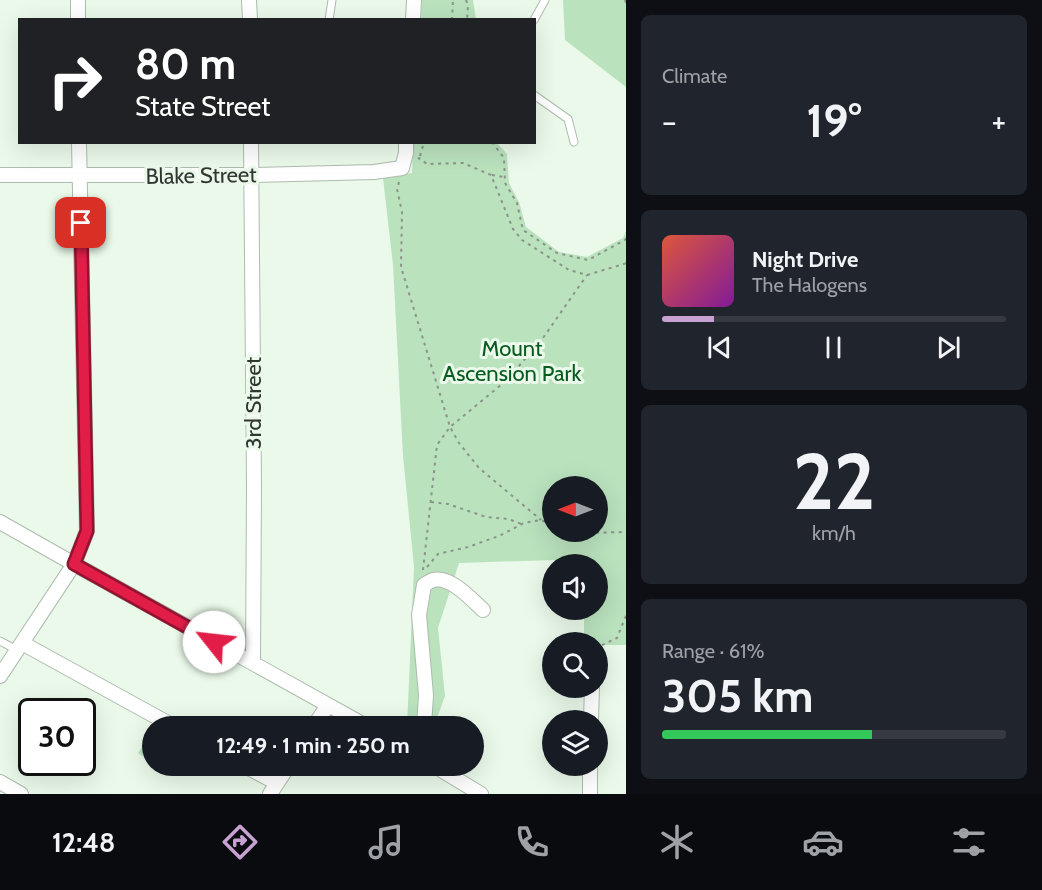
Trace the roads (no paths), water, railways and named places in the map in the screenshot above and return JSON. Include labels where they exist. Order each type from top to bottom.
[{"type":"street","points":[[78,0],[78,18]]},
{"type":"street","points":[[249,0],[250,18]]},
{"type":"street","points":[[413,18],[414,0]]},
{"type":"street","points":[[0,676],[74,564],[87,531],[79,144]]},
{"type":"street","name":"3rd Street","points":[[251,144],[253,663]]},
{"type":"street","name":"Blake Street","points":[[0,176],[374,172],[402,168],[406,144]]},
{"type":"street","points":[[0,522],[348,716]]},
{"type":"street","points":[[425,716],[426,695],[418,615],[424,585],[432,580],[442,580],[456,586],[483,610]]},
{"type":"street","points":[[20,646],[154,716]]},
{"type":"street","points":[[321,716],[328,705]]},
{"type":"street","points":[[257,776],[273,789],[282,776]]},
{"type":"street","points":[[451,776],[481,794]]},
{"type":"street","points":[[590,776],[590,794]]},
{"type":"street","points":[[0,782],[21,794]]},
{"type":"lane","points":[[329,18],[332,0]]},
{"type":"lane","points":[[535,18],[545,0]]},
{"type":"lane","points":[[536,96],[568,119],[574,142]]},
{"type":"lane","points":[[0,641],[20,646]]},
{"type":"park label","name":"Mount Ascension Park","points":[[512,360]]}]
